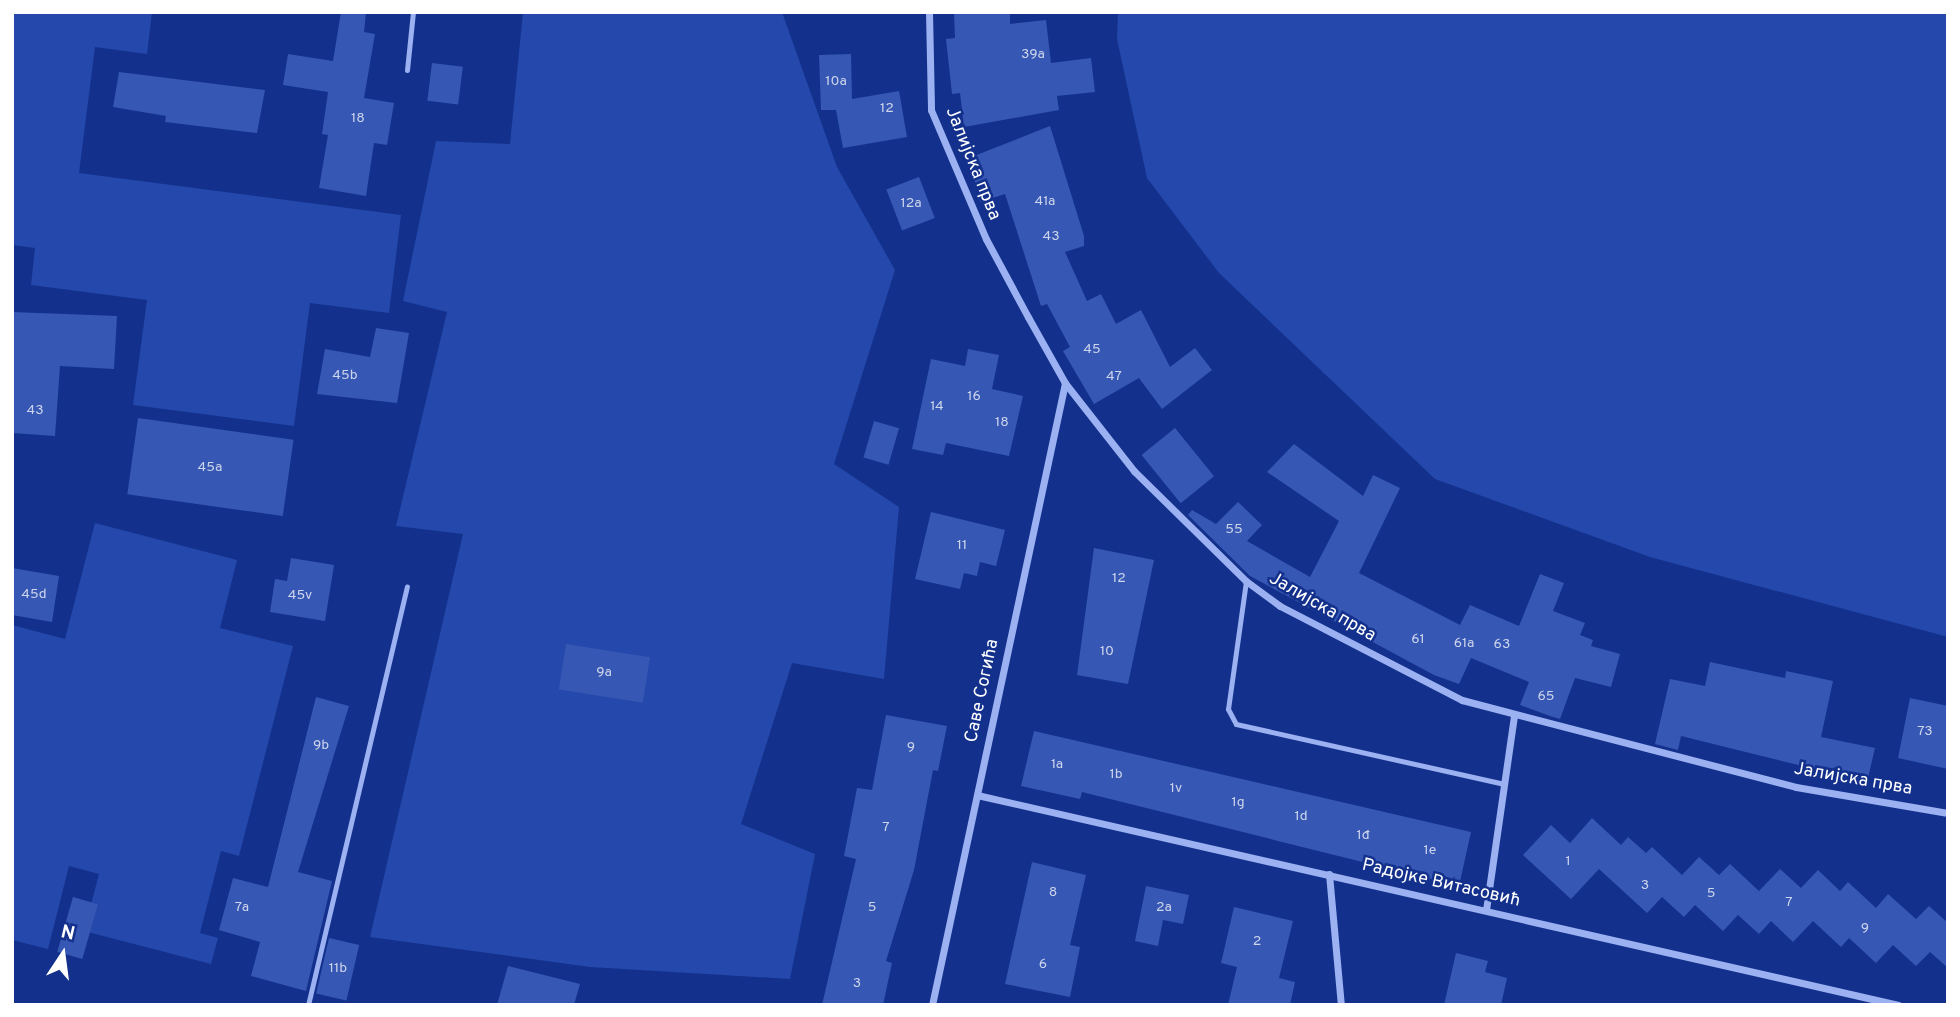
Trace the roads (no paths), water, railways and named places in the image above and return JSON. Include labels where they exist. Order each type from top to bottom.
[{"type":"street","name":"Јалијска прва","points":[[929,12],[931,110],[986,239],[1065,383],[1134,471],[1246,581],[1280,606],[1415,679],[1514,715],[1796,786],[1948,813]]},
{"type":"street","name":"Саве Согића","points":[[932,1005],[1065,383]]},
{"type":"street","points":[[1486,910],[1514,715]]},
{"type":"street","name":"Радојке Витасовић","points":[[977,795],[1898,1005]]},
{"type":"street","points":[[1329,874],[1341,1005]]},
{"type":"lane","points":[[407,70],[413,12]]},
{"type":"lane","points":[[1246,581],[1228,709],[1236,724],[1504,784]]},
{"type":"lane","points":[[308,1005],[407,587]]}]
